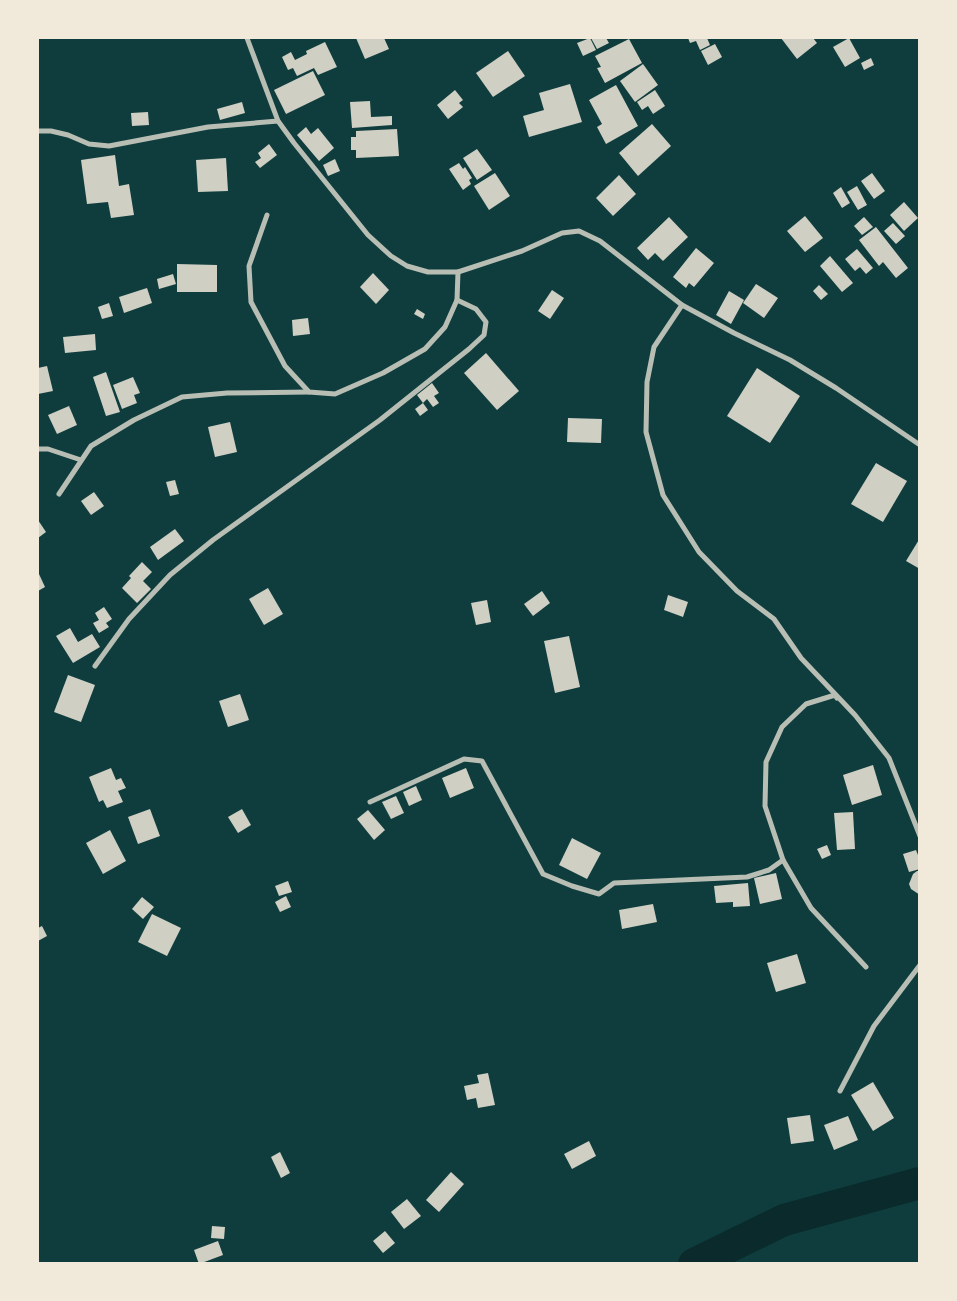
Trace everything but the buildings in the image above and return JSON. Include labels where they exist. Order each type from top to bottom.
[{"type":"street","points":[[247,38],[278,121],[368,235],[391,256],[407,266],[428,272],[458,272],[522,251],[562,234],[579,231],[600,241],[682,305],[790,360],[836,388],[920,445]]},
{"type":"street","points":[[38,131],[68,134],[89,144],[109,146],[208,127],[278,121]]},
{"type":"street","points":[[267,216],[249,266],[251,302],[285,366],[309,392]]},
{"type":"street","points":[[59,494],[91,446],[134,420],[182,397],[227,393],[309,392],[335,394],[383,373],[425,349],[445,327],[457,300],[458,272]]},
{"type":"street","points":[[95,666],[129,619],[170,575],[213,540],[380,420],[484,335],[486,322],[476,309],[457,300]]},
{"type":"street","points":[[682,305],[654,347],[647,382],[646,432],[664,495],[699,552],[737,591],[774,619],[801,658],[854,715],[889,758],[920,836]]},
{"type":"street","points":[[38,449],[48,449],[81,460]]},
{"type":"street","points":[[854,715],[835,695],[806,704],[782,727],[766,762],[765,806],[783,860],[812,908],[866,967]]},
{"type":"street","points":[[370,802],[464,759],[482,761],[543,874],[598,894],[614,883],[747,877],[769,870],[783,860]]},
{"type":"street","points":[[840,1091],[874,1026],[920,966]]},
{"type":"waterway","points":[[694,1264],[784,1220],[920,1183]]}]
